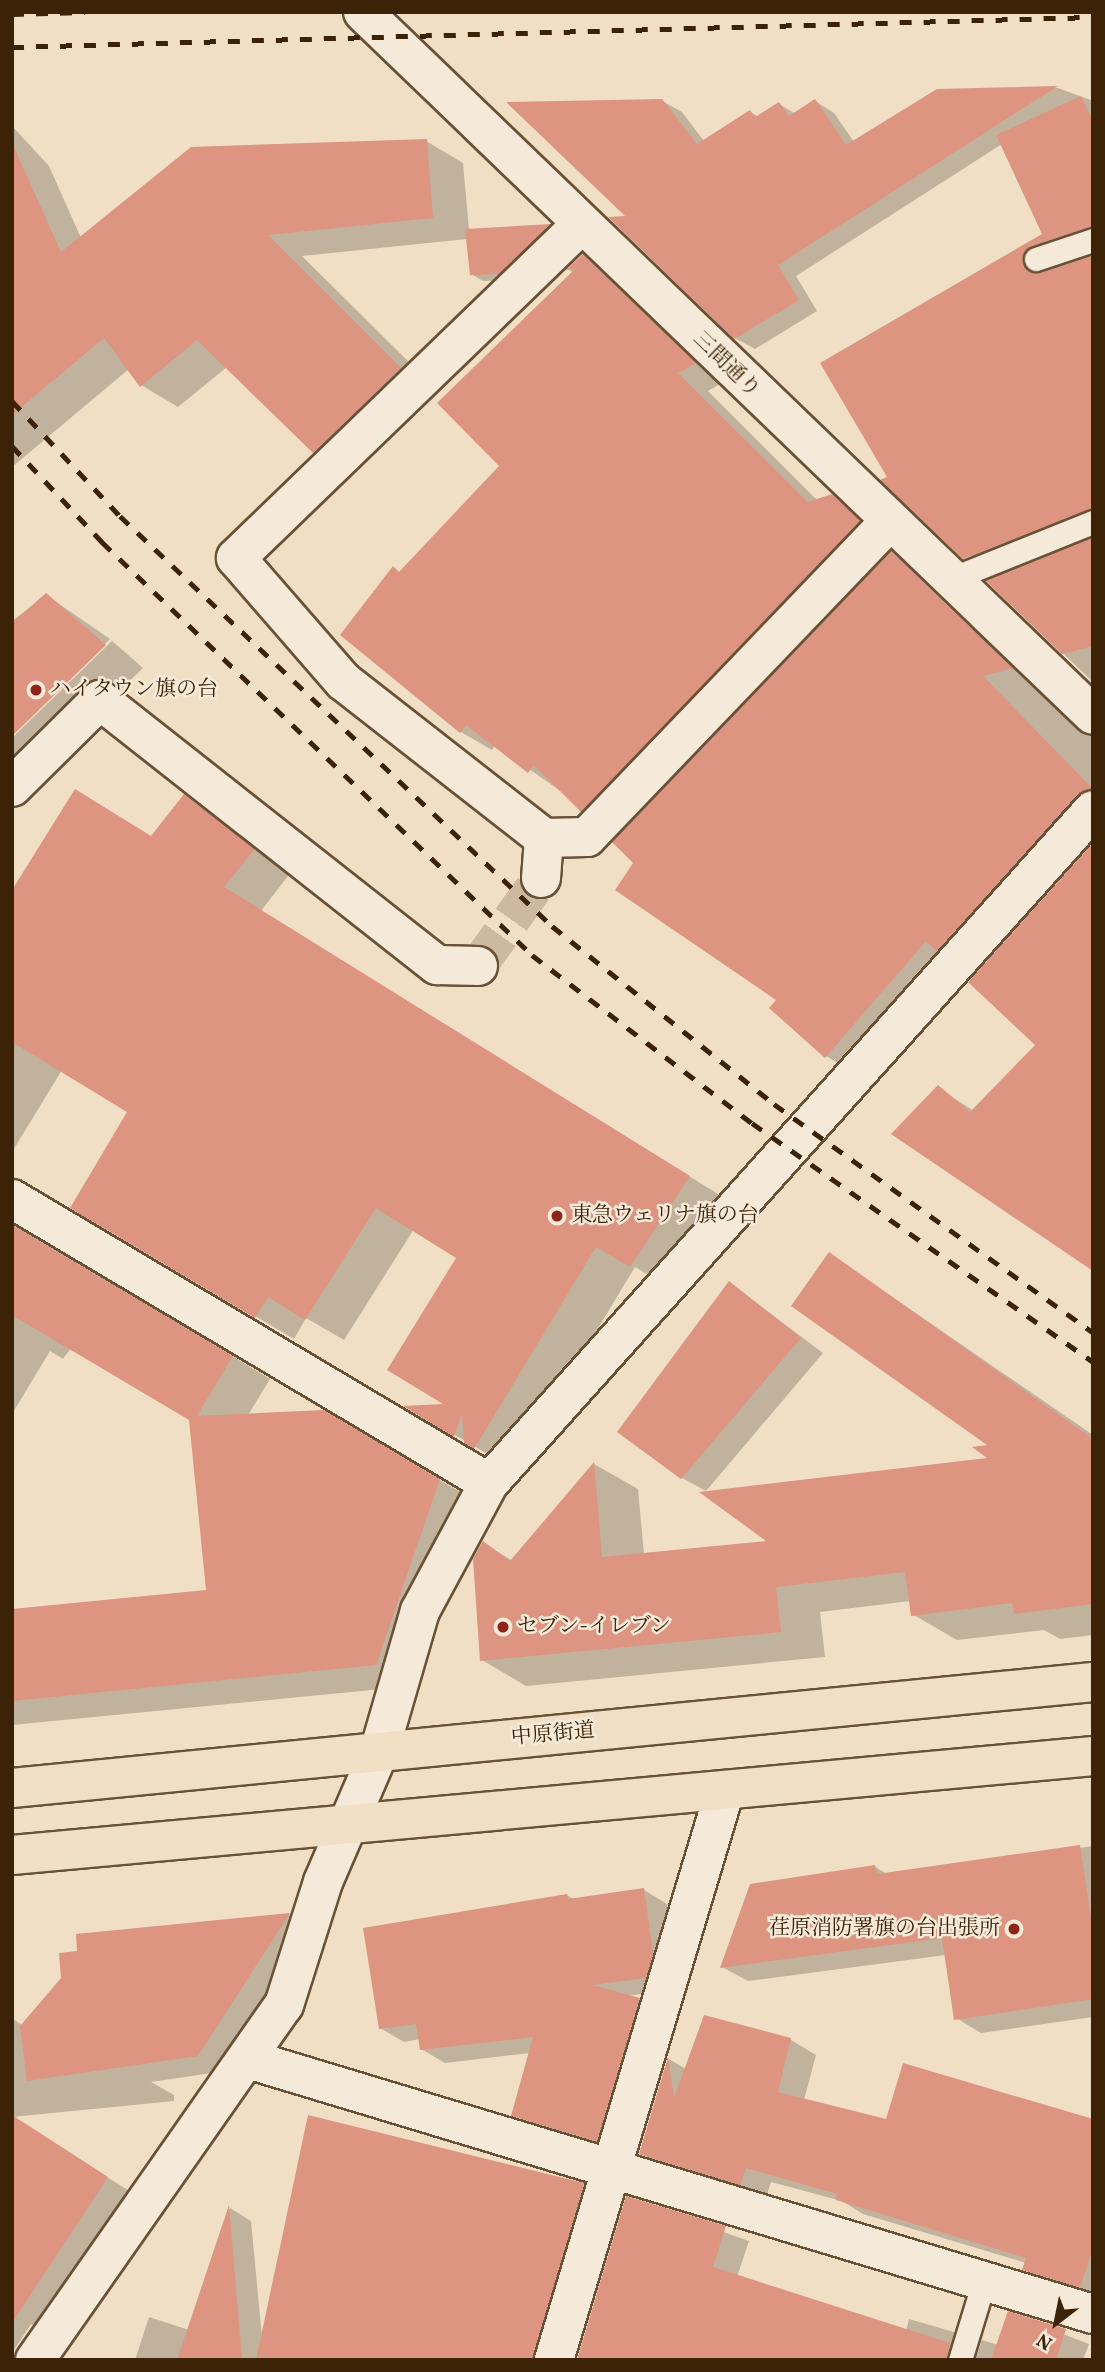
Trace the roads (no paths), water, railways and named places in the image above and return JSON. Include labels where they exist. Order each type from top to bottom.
[{"type":"main road","name":"中原街道","points":[[12,1788],[1093,1682]]},
{"type":"main road","points":[[12,1855],[1093,1756]]},
{"type":"street","name":"三間通り","points":[[363,12],[580,226],[1093,715]]},
{"type":"street","points":[[580,226],[236,558],[343,681],[544,838],[587,837],[890,521]]},
{"type":"street","points":[[12,787],[100,701],[437,965],[478,966]]},
{"type":"street","points":[[35,2360],[251,2060],[284,2005],[346,1826],[379,1752],[420,1611],[489,1483],[1093,810]]},
{"type":"street","points":[[541,878],[544,838]]},
{"type":"street","points":[[12,1199],[489,1483]]},
{"type":"street","points":[[554,2360],[725,1790]]},
{"type":"street","points":[[251,2060],[1093,2314]]},
{"type":"lane","points":[[1036,259],[1093,240]]},
{"type":"lane","points":[[951,579],[1093,522]]},
{"type":"lane","points":[[960,2360],[984,2281]]},
{"type":"tunnel","points":[[478,966],[541,878]]},
{"type":"railway","points":[[12,14],[85,12]]},
{"type":"railway","points":[[12,47],[1093,17]]},
{"type":"railway","points":[[12,401],[120,516],[552,926],[774,1104],[1093,1332]]},
{"type":"railway","points":[[12,446],[102,542],[532,955],[752,1123],[1093,1362]]},
{"type":"place","name":"ハイタウン旗の台","points":[[36,690]]},
{"type":"place","name":"東急ウェリナ旗の台","points":[[557,1216]]},
{"type":"place","name":"セブン-イレブン","points":[[503,1627]]},
{"type":"place","name":"荏原消防署旗の台出張所","points":[[1014,1929]]}]
